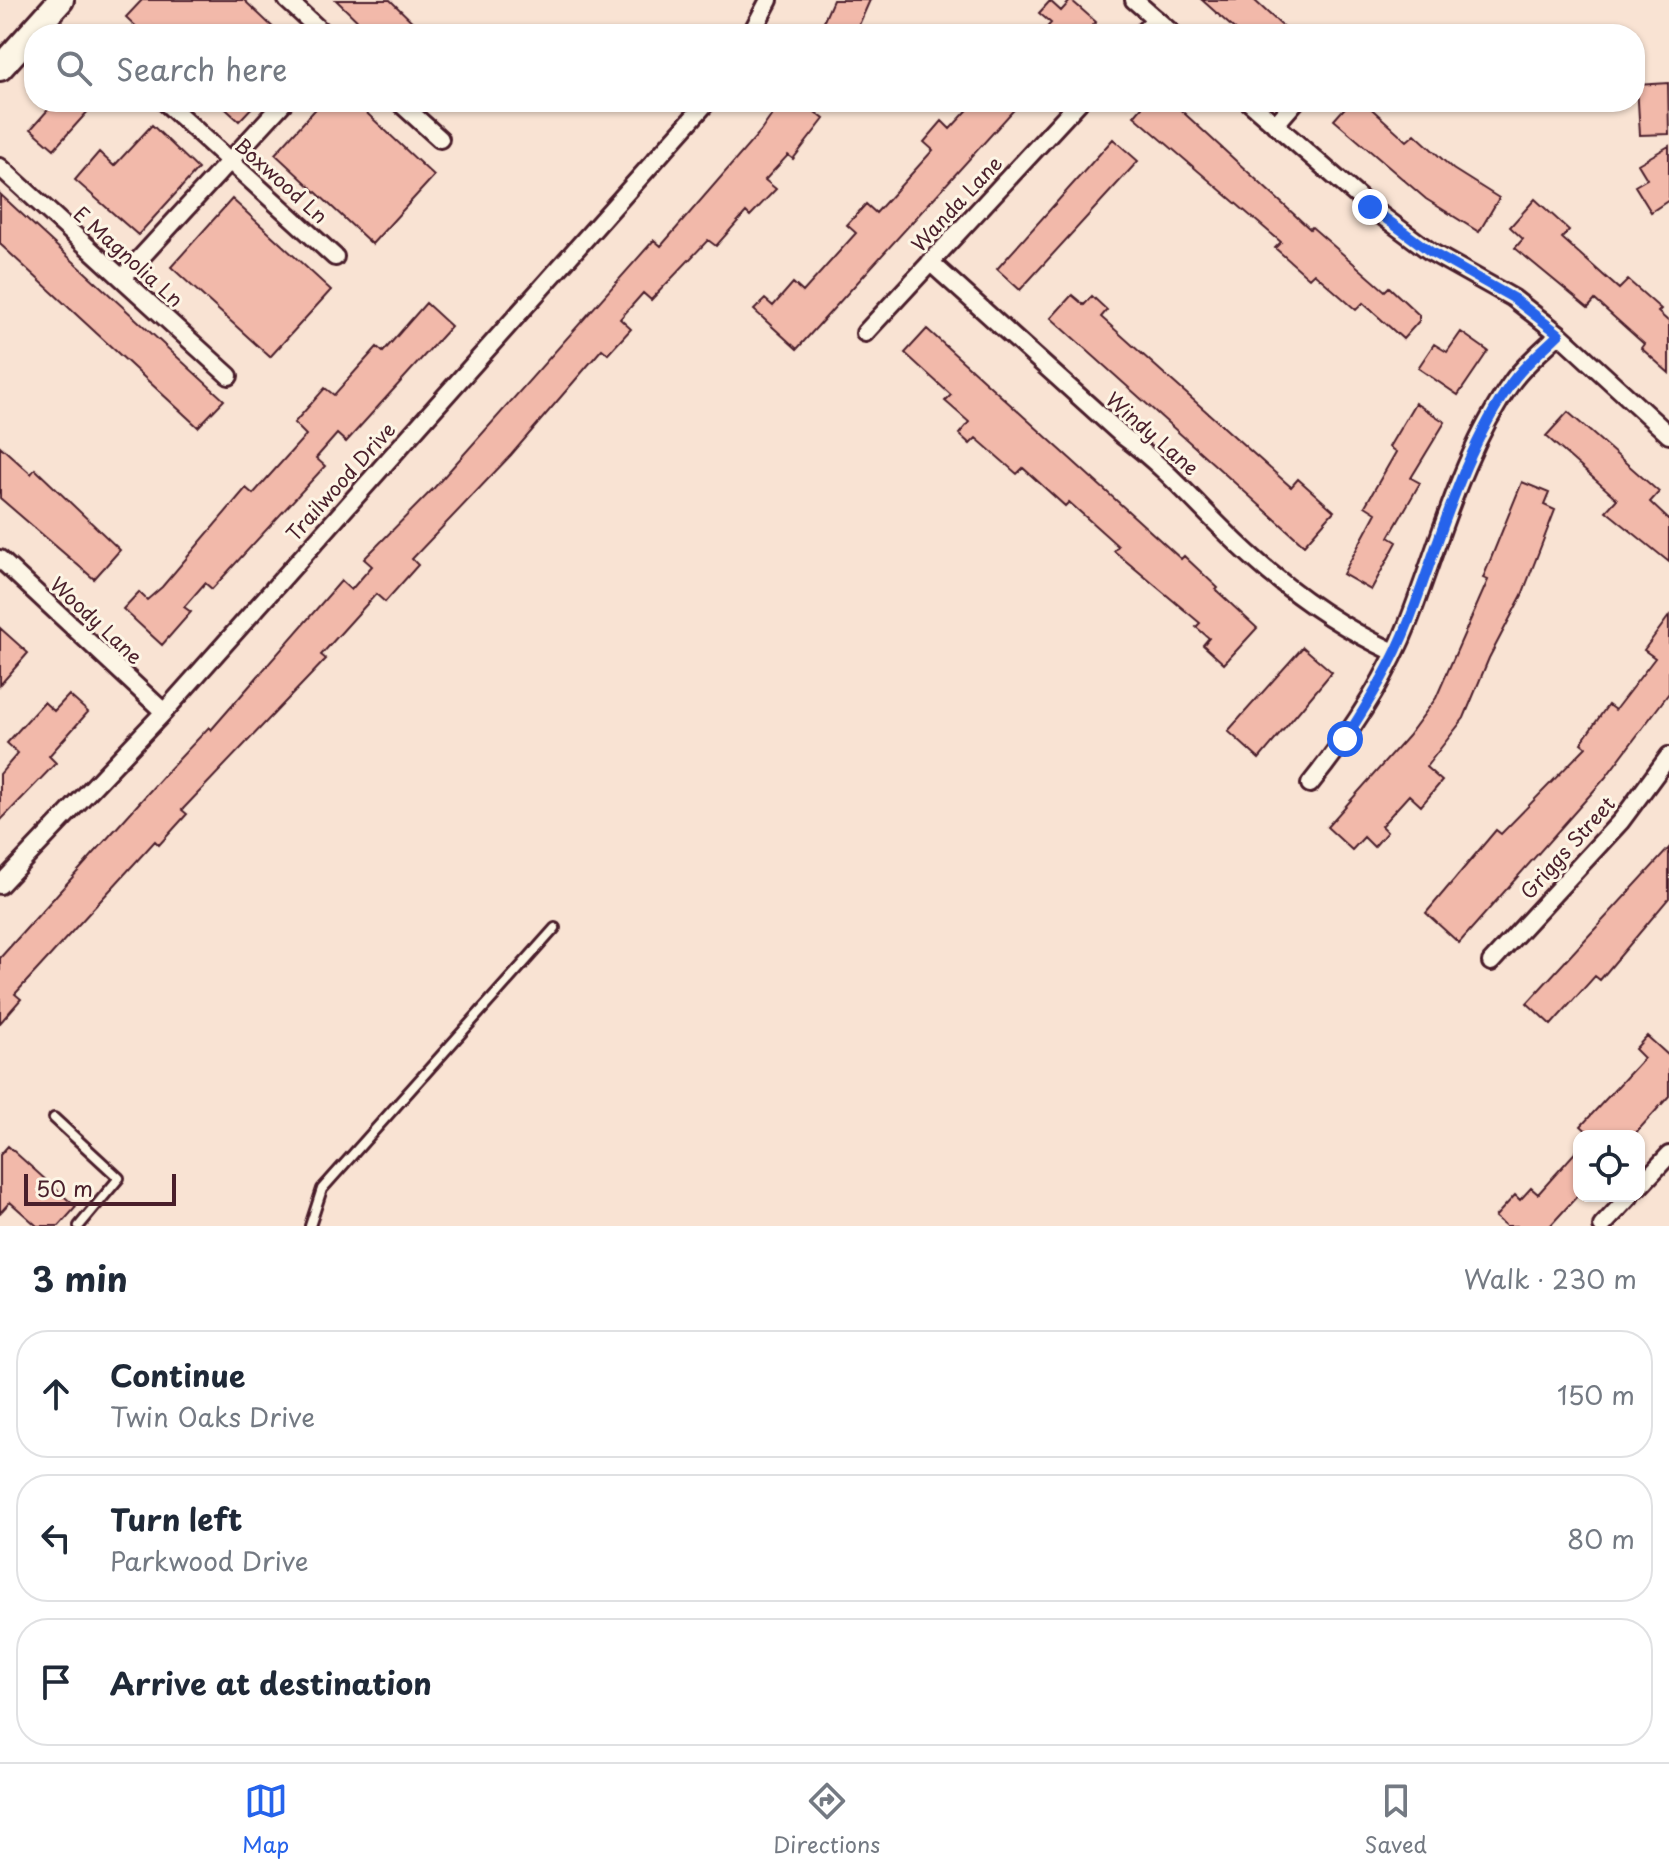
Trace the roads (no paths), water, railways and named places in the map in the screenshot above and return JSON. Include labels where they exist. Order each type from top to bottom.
[{"type":"street","points":[[39,24],[61,0]]},
{"type":"street","points":[[287,0],[313,24]]},
{"type":"street","points":[[756,24],[769,0]]},
{"type":"street","points":[[1134,0],[1162,24]]},
{"type":"street","points":[[1151,24],[1156,19]]},
{"type":"street","points":[[0,68],[24,41]]},
{"type":"street","name":"Boxwood Ln","points":[[176,112],[335,257]]},
{"type":"street","points":[[122,278],[275,112]]},
{"type":"street","points":[[410,112],[440,139]]},
{"type":"street","name":"Trailwood Drive","points":[[0,885],[164,712],[698,112]]},
{"type":"street","name":"Wanda Lane","points":[[865,333],[1070,112]]},
{"type":"street","points":[[1260,112],[1382,216],[1431,252],[1513,298],[1559,334],[1669,435]]},
{"type":"street","points":[[1275,125],[1286,112]]},
{"type":"street","name":"E Magnolia Ln","points":[[0,167],[229,376]]},
{"type":"street","name":"Windy Lane","points":[[930,262],[1123,436],[1156,460],[1252,558],[1344,629],[1394,652]]},
{"type":"street","points":[[1310,784],[1370,702],[1394,652],[1458,487],[1490,417],[1514,379],[1559,334]]},
{"type":"street","name":"Woody Lane","points":[[0,559],[164,712]]},
{"type":"street","name":"Griggs Street","points":[[1491,962],[1621,821],[1669,756]]},
{"type":"street","points":[[1645,1181],[1669,1155]]},
{"type":"street","points":[[1602,1226],[1624,1202]]},
{"type":"lane","points":[[310,1226],[322,1189],[555,928]]},
{"type":"lane","points":[[54,1118],[119,1178],[79,1226]]}]
